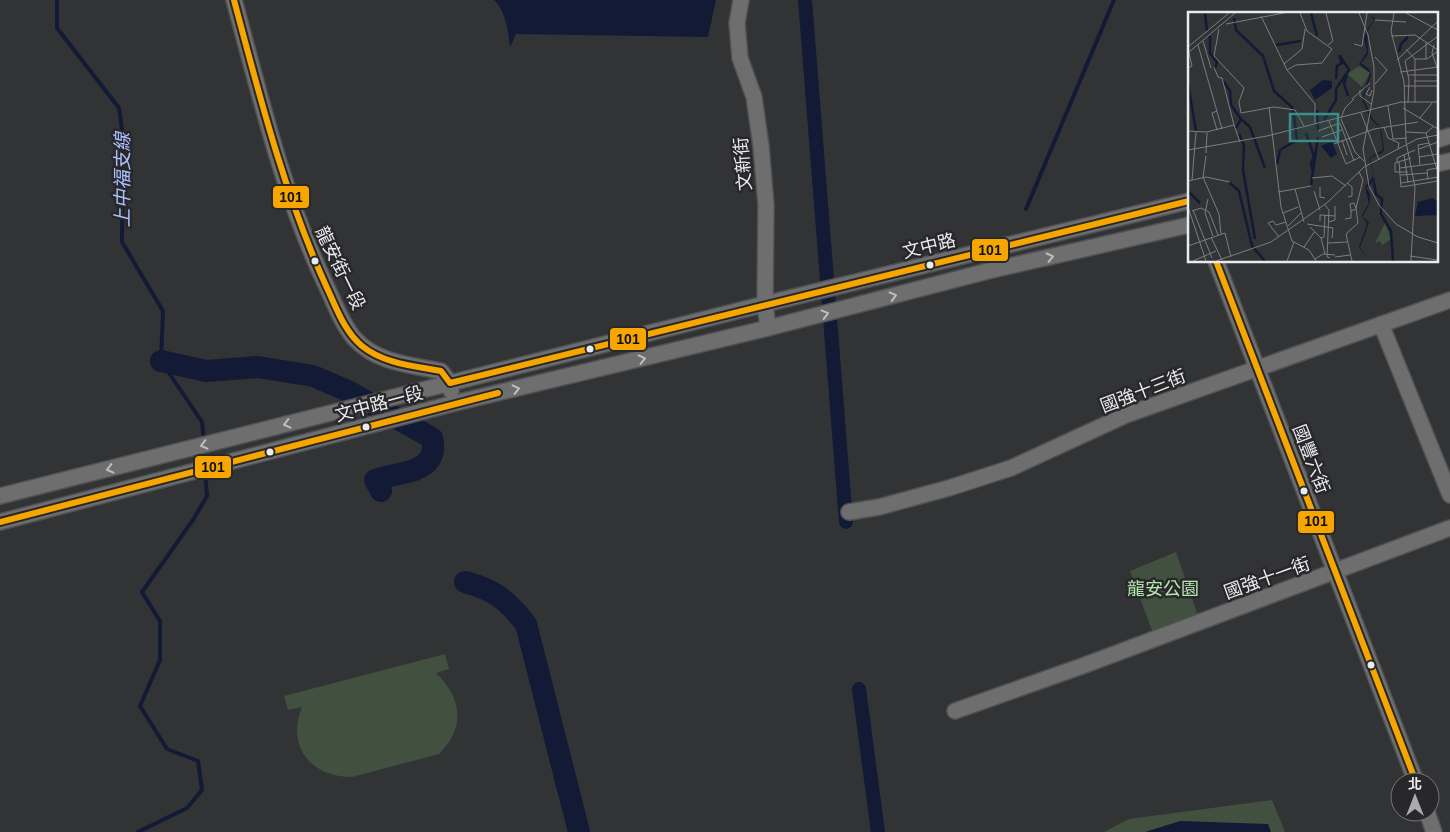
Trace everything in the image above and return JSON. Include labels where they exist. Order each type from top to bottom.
[{"type":"street","name":"龍安街一段","points":[[234,0],[290,200],[305,239],[354,338],[370,351],[388,360],[441,371],[450,383]]},
{"type":"street","name":"文新街","points":[[741,0],[737,23],[740,58],[754,97],[761,146],[766,205],[765,304],[768,328]]},
{"type":"street","name":"文中路","points":[[765,304],[843,287],[1188,201]]},
{"type":"street","points":[[768,328],[988,271],[1188,225]]},
{"type":"street","points":[[984,252],[988,271]]},
{"type":"street","name":"國豐六街","points":[[1216,262],[1412,772]]},
{"type":"street","name":"國強十三街","points":[[848,512],[880,506],[949,488],[1011,468],[1126,415],[1450,300]]},
{"type":"street","name":"文中路一段","points":[[0,496],[765,304]]},
{"type":"street","points":[[1381,324],[1450,495]]},
{"type":"street","name":"文中路一段","points":[[0,522],[447,405],[768,328]]},
{"type":"street","points":[[447,405],[450,383]]},
{"type":"street","name":"國強十一街","points":[[955,711],[1335,573],[1450,528]]},
{"type":"green space","name":"龍安公園","points":[[1176,552],[1198,616],[1153,633],[1130,571]]},
{"type":"green space","points":[[445,654],[449,669],[436,673],[451,692],[455,702],[457,723],[448,744],[439,754],[352,777],[337,776],[325,772],[306,757],[300,747],[297,735],[302,707],[288,710],[284,696]]},
{"type":"green space","points":[[1272,800],[1285,832],[1104,832],[1129,819]]},
{"type":"water","points":[[494,0],[716,0],[708,37],[516,34],[510,47],[504,16]]},
{"type":"water","points":[[1180,821],[1268,824],[1271,832],[1145,832]]},
{"type":"waterway","name":"上中福支線","points":[[57,0],[57,28],[119,108],[123,136],[122,242],[163,311],[161,361],[202,422],[204,442]]},
{"type":"waterway","points":[[805,0],[846,522]]},
{"type":"waterway","points":[[1026,209],[1114,0]]},
{"type":"waterway","points":[[161,361],[206,371],[258,367],[313,376],[348,391],[432,438],[433,450],[430,459],[416,470],[375,480],[381,491]]},
{"type":"waterway","name":"上中福支線","points":[[204,449],[205,465]]},
{"type":"waterway","name":"上中福支線","points":[[138,832],[187,808],[202,790],[198,761],[167,749],[140,706],[160,660],[160,621],[142,592],[193,520],[207,496],[205,472]]},
{"type":"waterway","points":[[465,582],[500,597],[513,608],[526,624],[579,832]]},
{"type":"waterway","points":[[859,689],[878,832]]},
{"type":"transit line","name":"101","points":[[234,0],[274,146],[298,218],[327,288],[350,334],[362,346],[380,357],[390,361],[441,371],[450,383],[1188,201]]},
{"type":"transit line","name":"101","points":[[1216,262],[1412,772]]},
{"type":"transit line","name":"101","points":[[0,522],[498,393]]}]
